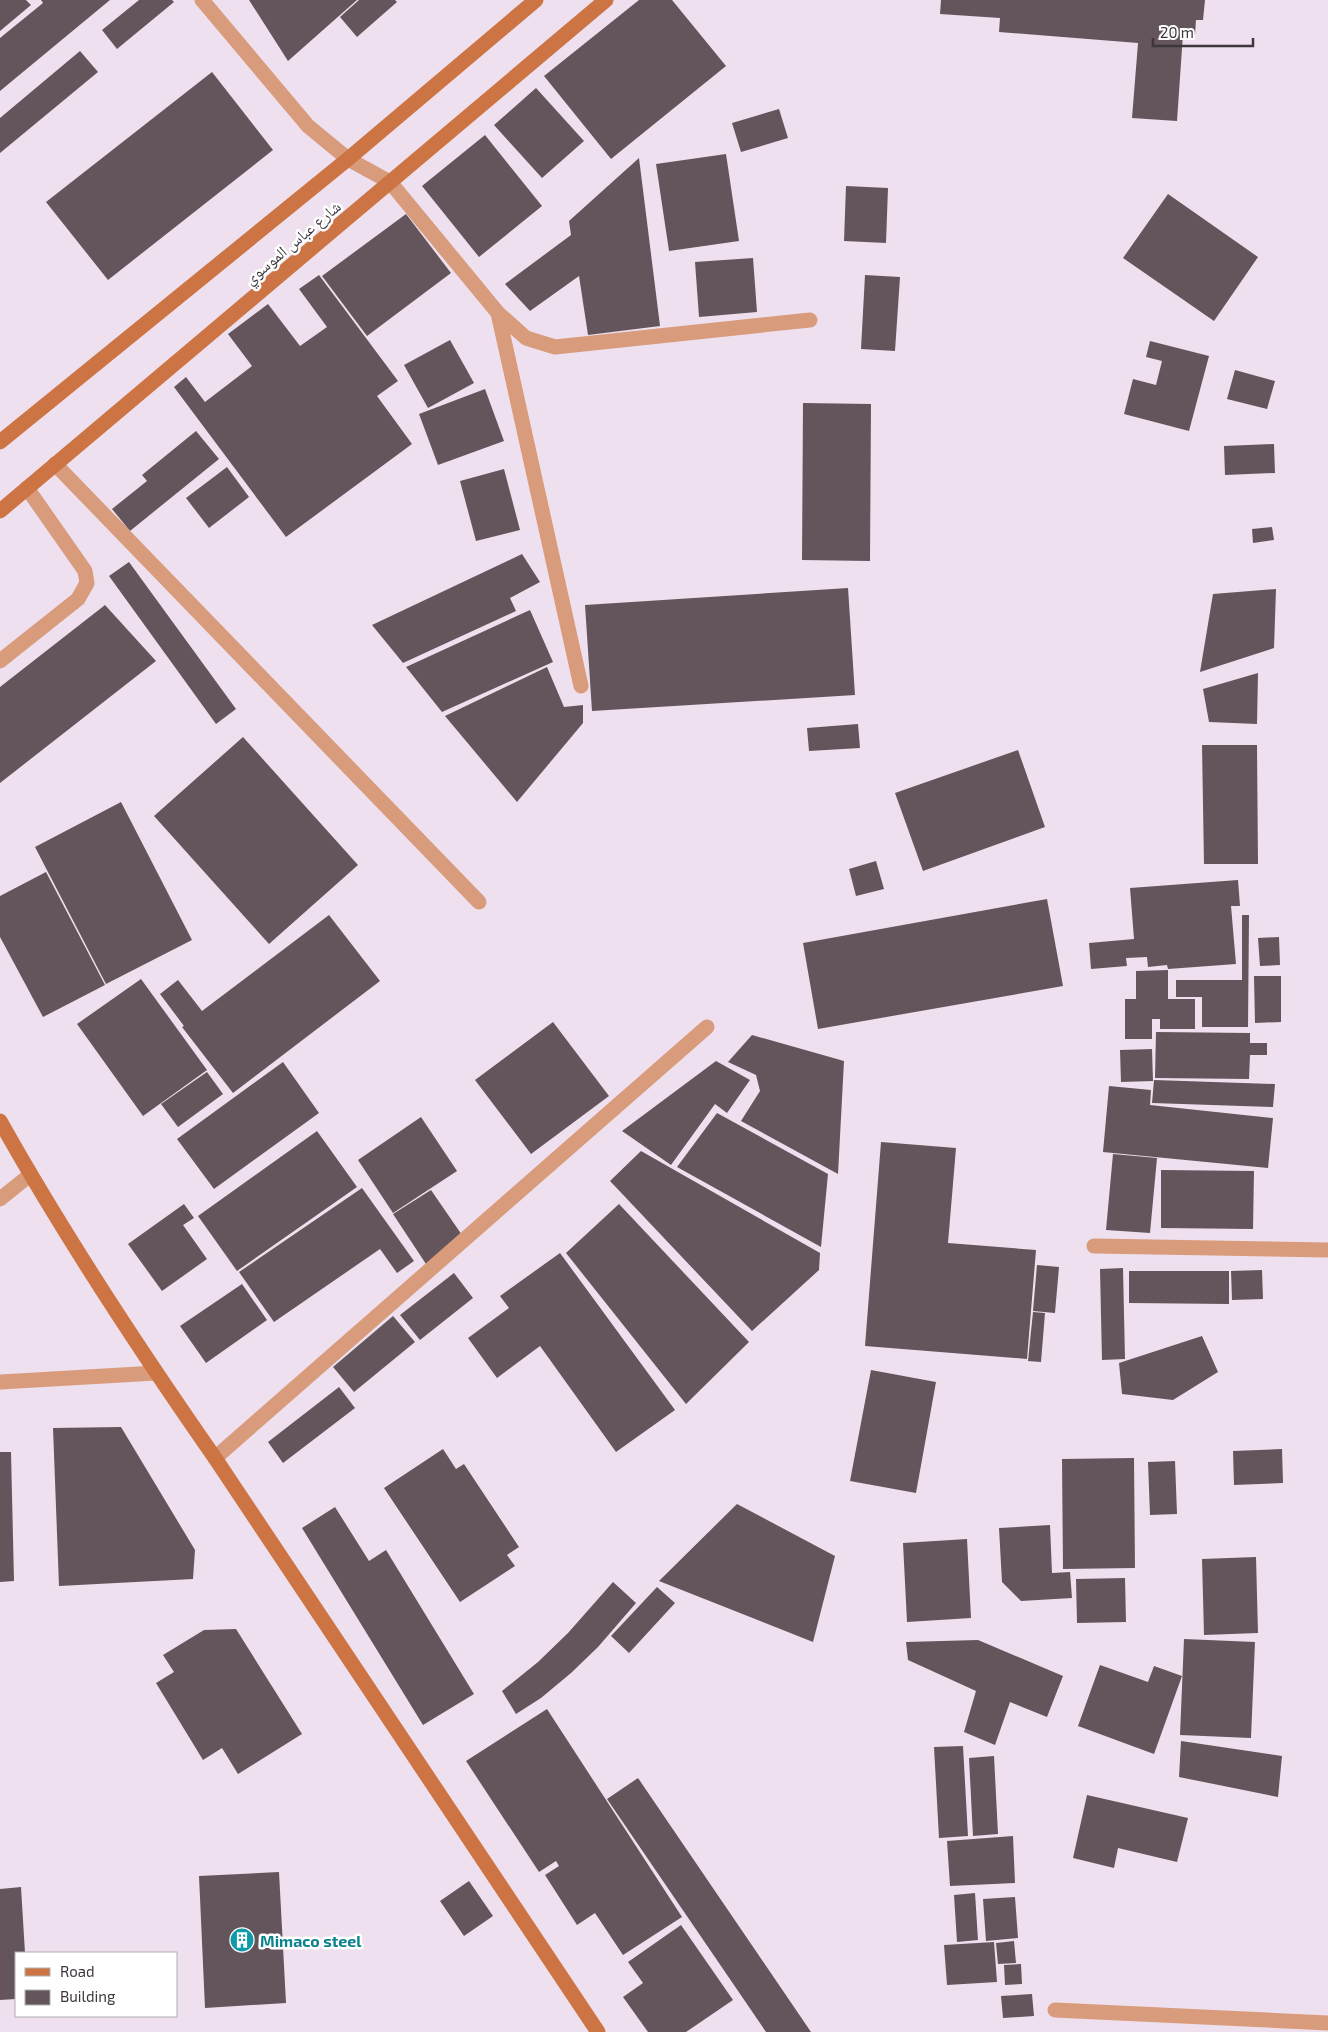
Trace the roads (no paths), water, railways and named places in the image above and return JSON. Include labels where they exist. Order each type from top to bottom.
[{"type":"street","points":[[202,0],[308,126],[348,159],[390,182],[498,313],[526,338],[555,347],[810,320]]},
{"type":"street","name":"شارع عباس الموسوي","points":[[0,442],[348,159],[536,0]]},
{"type":"street","name":"شارع عباس الموسوي","points":[[0,511],[606,0]]},
{"type":"street","points":[[498,313],[581,686]]},
{"type":"street","points":[[55,464],[478,902]]},
{"type":"street","points":[[0,661],[78,599],[87,583],[85,571],[27,488]]},
{"type":"street","points":[[215,1458],[707,1027]]},
{"type":"street","points":[[0,1121],[30,1174],[156,1373],[215,1458],[598,2032]]},
{"type":"street","points":[[0,1199],[30,1174]]},
{"type":"street","points":[[1094,1246],[1328,1250]]},
{"type":"street","points":[[0,1382],[156,1373]]},
{"type":"street","points":[[1054,2010],[1328,2023]]},
{"type":"place","name":"Mimaco steel","points":[[242,1940]]}]
